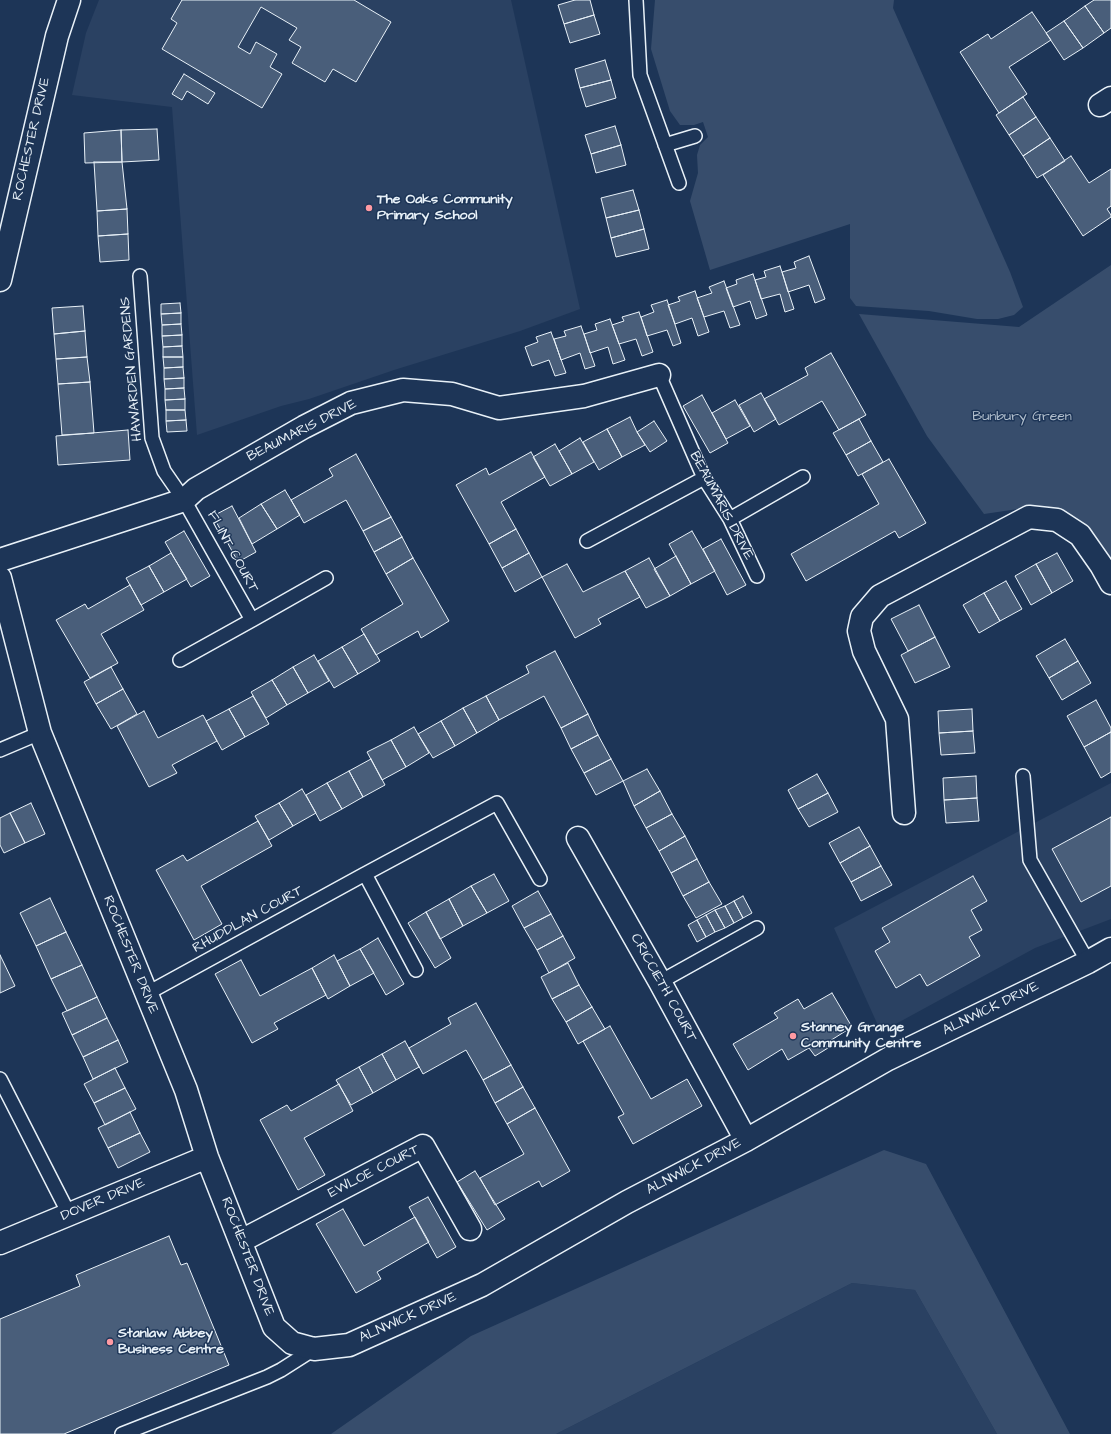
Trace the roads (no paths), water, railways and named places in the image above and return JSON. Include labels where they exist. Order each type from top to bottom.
[{"type":"street","name":"ROCHESTER DRIVE","points":[[0,280],[57,36],[69,0]]},
{"type":"street","name":"BEAUMARIS DRIVE","points":[[0,560],[184,500],[196,489],[304,427],[351,403],[403,390],[452,394],[499,408],[584,396],[658,375]]},
{"type":"street","points":[[904,813],[897,719],[864,651],[859,631],[862,617],[880,596],[1029,517],[1057,520],[1080,536],[1101,565],[1111,583]]},
{"type":"street","name":"ROCHESTER DRIVE","points":[[0,578],[40,733],[186,1090],[207,1157],[274,1327]]},
{"type":"street","name":"CRICCIETH COURT","points":[[578,838],[660,982],[746,1140]]},
{"type":"street","name":"ALNWICK DRIVE","points":[[274,1327],[292,1343],[314,1349],[349,1345],[482,1285],[627,1202],[746,1140],[888,1059],[1088,962],[1111,949]]},
{"type":"street","name":"EWLOE COURT","points":[[241,1241],[424,1146],[470,1229]]},
{"type":"street","name":"DOVER DRIVE","points":[[0,1243],[207,1157]]},
{"type":"lane","points":[[636,0],[640,75],[679,183]]},
{"type":"lane","points":[[665,145],[695,136]]},
{"type":"lane","name":"HAWARDEN GARDENS","points":[[140,276],[152,438],[164,471],[184,500]]},
{"type":"lane","name":"BEAUMARIS DRIVE","points":[[658,375],[704,478],[730,519],[757,576]]},
{"type":"lane","points":[[730,519],[803,477]]},
{"type":"lane","points":[[587,541],[704,478]]},
{"type":"lane","name":"FLINT COURT","points":[[184,500],[252,620]]},
{"type":"lane","points":[[180,660],[326,578]]},
{"type":"lane","points":[[0,750],[40,733]]},
{"type":"lane","points":[[1024,776],[1030,860],[1088,962]]},
{"type":"lane","name":"RHUDDLAN COURT","points":[[146,994],[496,804],[540,879]]},
{"type":"lane","points":[[365,874],[416,970]]},
{"type":"lane","points":[[660,982],[757,928]]},
{"type":"lane","points":[[0,1079],[69,1214]]},
{"type":"lane","points":[[122,1434],[267,1377],[314,1349]]},
{"type":"place","name":"The Oaks Community Primary School","points":[[369,208]]},
{"type":"place","name":"Stanney Grange Community Centre","points":[[793,1036]]},
{"type":"place","name":"Stanlaw Abbey Business Centre","points":[[110,1342]]},
{"type":"park label","name":"Bunbury Green","points":[[1022,417]]}]
